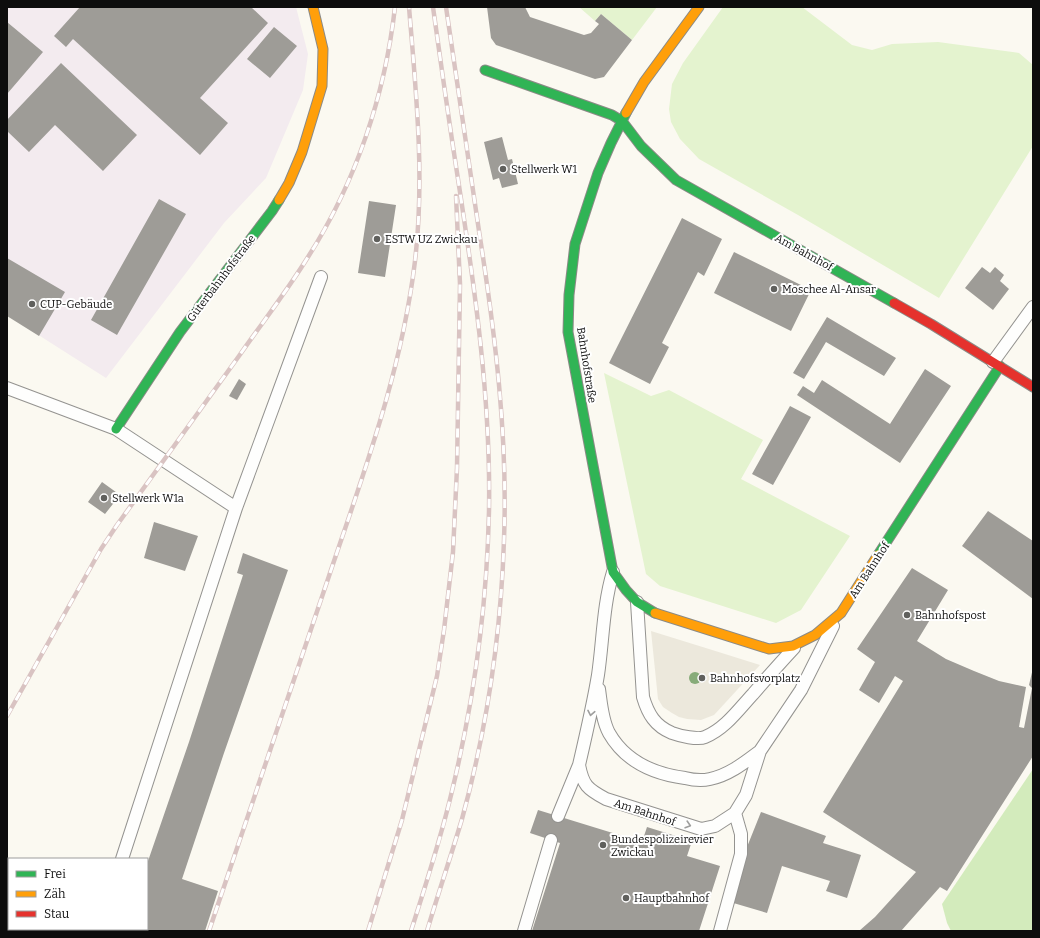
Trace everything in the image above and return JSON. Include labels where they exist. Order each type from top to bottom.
[{"type":"street","name":"Güterbahnhofstraße","points":[[116,429],[180,332],[272,211],[289,183],[302,152],[322,86],[323,49],[313,7]]},
{"type":"street","name":"Bahnhofstraße","points":[[613,572],[568,332],[569,295],[575,244],[598,173],[622,120],[644,82],[699,7]]},
{"type":"street","points":[[485,70],[612,115],[622,120]]},
{"type":"street","name":"Am Bahnhof","points":[[622,120],[641,146],[676,180],[931,324],[1033,387]]},
{"type":"street","name":"Am Bahnhof","points":[[613,572],[637,602],[657,614],[769,648],[786,648],[800,644],[823,630],[841,613],[996,364]]},
{"type":"lane","points":[[122,858],[236,508],[321,277]]},
{"type":"lane","points":[[996,364],[1033,306]]},
{"type":"lane","points":[[7,388],[116,429],[236,508]]},
{"type":"lane","points":[[558,816],[579,765],[598,674],[602,632],[613,572]]},
{"type":"lane","points":[[637,602],[643,697],[647,711],[659,725],[667,731],[681,736],[704,738],[718,730],[736,713],[784,658],[800,644]]},
{"type":"lane","name":"Am Bahnhof","points":[[579,765],[582,780],[592,791],[606,799],[700,829],[715,826],[735,813],[746,796],[760,751],[801,690],[841,613]]},
{"type":"lane","points":[[598,674],[602,712],[609,733],[625,754],[651,770],[669,776],[699,780],[711,779],[734,771],[760,751]]},
{"type":"lane","points":[[720,931],[741,854],[741,834],[735,813]]},
{"type":"lane","points":[[524,931],[551,840]]},
{"type":"shaded area","points":[[7,7],[296,7],[308,54],[303,90],[266,178],[224,223],[106,378],[7,315]]},
{"type":"shaded area","name":"Bahnhofsvorplatz","points":[[651,631],[760,665],[714,715],[701,720],[679,717],[663,707],[658,699]]},
{"type":"green space","points":[[579,7],[657,7],[632,40],[601,14],[595,21]]},
{"type":"green space","points":[[723,7],[802,7],[852,45],[872,50],[892,44],[938,42],[1019,53],[1033,65],[1033,146],[939,298],[699,159],[680,139],[671,122],[669,109],[672,84],[683,63]]},
{"type":"green space","points":[[604,373],[651,396],[669,390],[763,440],[741,479],[850,536],[801,610],[776,623],[660,586],[646,574]]},
{"type":"green space","points":[[1033,769],[1033,931],[951,931],[947,923],[942,904]]},
{"type":"building","points":[[80,7],[251,7],[268,23],[200,98],[228,123],[200,155],[73,39],[66,47],[54,36]]},
{"type":"building","points":[[487,7],[525,7],[530,17],[584,35],[591,33],[599,24],[595,21],[601,14],[632,40],[604,77],[595,79],[496,45],[491,38]]},
{"type":"building","points":[[7,22],[43,52],[7,94]]},
{"type":"building","points":[[274,27],[297,46],[270,78],[247,59]]},
{"type":"building","points":[[61,63],[137,135],[103,171],[55,125],[29,152],[7,131],[7,120]]},
{"type":"building","name":"Stellwerk W1","points":[[502,137],[508,160],[512,159],[518,184],[502,188],[499,178],[493,180],[484,142]]},
{"type":"building","points":[[159,199],[186,214],[117,335],[91,320]]},
{"type":"building","name":"ESTW UZ Zwickau","points":[[369,201],[396,205],[385,277],[358,273]]},
{"type":"building","points":[[682,218],[722,239],[704,276],[698,272],[662,343],[669,347],[650,384],[609,363]]},
{"type":"building","points":[[734,252],[811,290],[791,331],[714,293]]},
{"type":"building","name":"CUP-Gebäude","points":[[7,258],[65,292],[39,336],[7,316]]},
{"type":"building","points":[[982,267],[990,273],[995,267],[1004,275],[1000,281],[1009,289],[993,310],[965,288]]},
{"type":"building","points":[[827,317],[896,358],[884,376],[826,342],[804,379],[793,373]]},
{"type":"building","points":[[925,369],[951,386],[900,463],[797,395],[803,386],[814,393],[822,380],[890,424]]},
{"type":"building","points":[[239,379],[246,384],[237,400],[229,396]]},
{"type":"building","points":[[790,406],[811,417],[773,485],[752,474]]},
{"type":"building","name":"Stellwerk W1a","points":[[102,482],[120,495],[105,514],[88,502]]},
{"type":"building","points":[[988,511],[1033,541],[1033,599],[962,546]]},
{"type":"building","points":[[154,522],[198,536],[185,571],[144,558]]},
{"type":"building","points":[[243,553],[288,570],[182,879],[218,891],[205,931],[113,931],[148,930],[148,861],[189,742],[243,575],[237,573]]},
{"type":"building","points":[[912,568],[948,590],[917,641],[946,659],[974,671],[999,681],[1026,687],[1019,727],[1024,728],[1032,688],[1029,685],[1033,668],[1033,756],[947,891],[940,887],[901,931],[859,931],[875,917],[916,872],[823,812],[903,681],[895,676],[879,703],[859,690],[875,662],[857,649]]},
{"type":"building","name":"Hauptbahnhof","points":[[538,810],[642,842],[647,827],[692,841],[687,856],[720,866],[699,931],[532,931],[560,843],[530,833]]},
{"type":"building","points":[[761,812],[826,836],[823,843],[861,855],[847,898],[826,891],[830,881],[782,866],[767,913],[730,902],[747,847]]},
{"type":"railway","points":[[7,716],[101,549],[283,295],[325,228],[354,168],[366,137],[384,73],[395,7]]},
{"type":"railway","points":[[209,931],[368,459],[401,342],[415,261],[419,197],[418,134],[409,7]]},
{"type":"railway","points":[[411,931],[443,826],[467,722],[482,617],[488,546],[489,511],[489,469],[485,386],[481,345],[433,7]]},
{"type":"railway","points":[[427,931],[462,819],[479,750],[491,680],[500,610],[505,501],[502,423],[495,346],[446,7]]},
{"type":"railway","points":[[368,931],[402,820],[437,676],[444,630],[453,552],[457,468],[460,284],[456,196]]},
{"type":"traffic: fast","points":[[485,70],[612,115],[622,121],[641,146],[676,180],[894,303]]},
{"type":"traffic: fast","points":[[626,113],[598,173],[575,244],[569,295],[568,332],[613,572],[637,602],[655,613]]},
{"type":"traffic: fast","points":[[116,429],[180,332],[279,200]]},
{"type":"traffic: fast","points":[[878,555],[1000,366]]},
{"type":"traffic: slow","points":[[279,200],[289,183],[302,152],[322,86],[323,49],[313,7]]},
{"type":"traffic: slow","points":[[626,113],[644,82],[699,7]]},
{"type":"traffic: slow","points":[[655,613],[769,649],[793,646],[815,635],[841,613],[878,555]]},
{"type":"traffic: jam","points":[[894,303],[1033,387]]},
{"type":"place","name":"Stellwerk W1","points":[[503,169]]},
{"type":"place","name":"ESTW UZ Zwickau","points":[[377,239]]},
{"type":"place","name":"Moschee Al-Ansar","points":[[774,289]]},
{"type":"place","name":"CUP-Gebäude","points":[[32,304]]},
{"type":"place","name":"Stellwerk W1a","points":[[104,498]]},
{"type":"place","name":"Bahnhofspost","points":[[907,615]]},
{"type":"place","name":"Bahnhofsvorplatz","points":[[702,678]]},
{"type":"place","name":"Bundespolizeirevier Zwickau","points":[[603,845]]},
{"type":"place","name":"Hauptbahnhof","points":[[626,898]]}]
